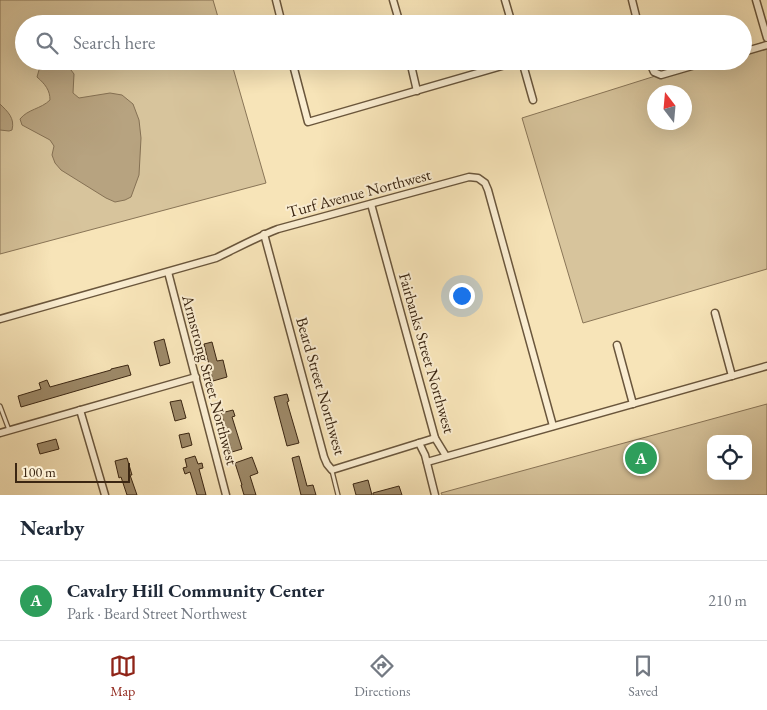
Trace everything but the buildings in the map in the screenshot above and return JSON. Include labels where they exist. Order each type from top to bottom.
[{"type":"street","points":[[276,0],[280,15]]},
{"type":"street","points":[[393,0],[397,15]]},
{"type":"street","points":[[505,0],[509,15]]},
{"type":"street","points":[[632,0],[636,15]]},
{"type":"street","points":[[756,0],[767,38]]},
{"type":"street","points":[[752,49],[767,45]]},
{"type":"street","points":[[294,70],[308,122],[489,70]]},
{"type":"street","points":[[412,70],[417,90]]},
{"type":"street","points":[[524,70],[533,100]]},
{"type":"street","points":[[653,70],[661,75],[678,70]]},
{"type":"street","name":"Turf Avenue Northwest","points":[[0,319],[216,258],[258,236],[278,229],[469,177],[478,178],[485,183],[553,426]]},
{"type":"street","name":"Fairbanks Street Northwest","points":[[371,204],[435,438],[446,456],[426,462]]},
{"type":"street","name":"Beard Street Northwest","points":[[264,234],[324,457],[332,470],[435,438]]},
{"type":"street","name":"Armstrong Street Northwest","points":[[168,272],[226,495]]},
{"type":"street","points":[[715,313],[732,376]]},
{"type":"street","points":[[617,345],[633,404]]},
{"type":"street","points":[[446,456],[767,366]]},
{"type":"street","points":[[0,433],[196,377]]},
{"type":"street","points":[[80,410],[105,495]]},
{"type":"street","points":[[419,444],[425,455],[435,495]]},
{"type":"lane","points":[[0,406],[9,430]]},
{"type":"lane","points":[[0,420],[5,419]]},
{"type":"lane","points":[[332,470],[338,495]]},
{"type":"shaded area","points":[[0,0],[213,0],[217,15],[15,15],[15,70],[234,70],[266,183],[0,254]]},
{"type":"shaded area","points":[[767,41],[767,269],[583,323],[522,118],[674,70],[752,70],[752,46]]},
{"type":"shaded area","points":[[39,70],[71,70],[74,74],[73,93],[79,98],[110,93],[122,95],[133,104],[139,120],[141,138],[139,175],[131,197],[115,202],[61,170],[55,163],[52,155],[54,146],[50,140],[22,125],[20,119],[23,116],[50,100],[46,87],[37,77]]},
{"type":"shaded area","points":[[0,104],[12,119],[12,130],[0,130]]},
{"type":"shaded area","points":[[767,404],[767,495],[442,495],[441,493]]},
{"type":"place","name":"Cavalry Hill Community Center","points":[[641,458]]}]
